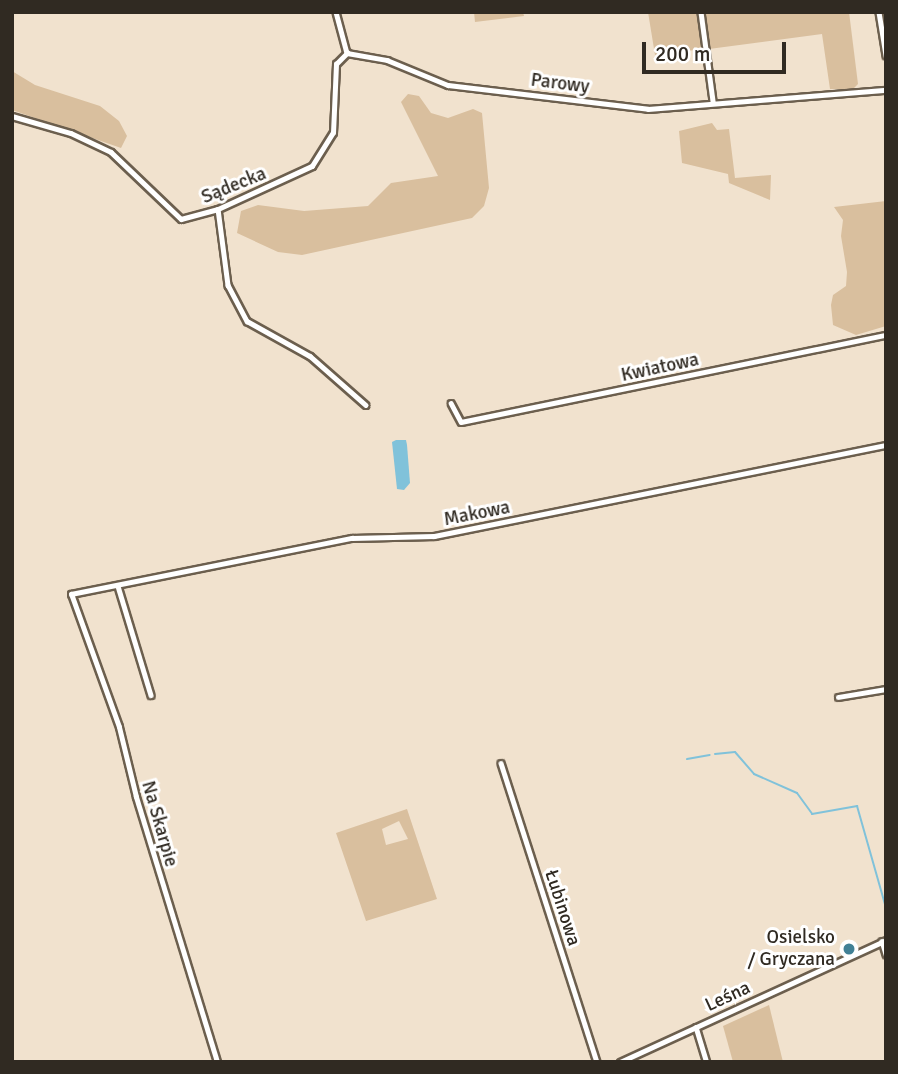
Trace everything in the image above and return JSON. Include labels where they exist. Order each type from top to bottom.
[{"type":"street","points":[[337,12],[347,53]]},
{"type":"street","points":[[701,12],[713,102]]},
{"type":"street","points":[[879,12],[886,55]]},
{"type":"street","name":"Parowy","points":[[347,53],[363,53],[448,85],[648,109],[886,90]]},
{"type":"street","name":"Sądecka","points":[[12,116],[71,133],[111,152],[163,198],[174,216],[192,217],[218,209],[297,175],[322,155],[337,116],[336,64],[347,53]]},
{"type":"street","points":[[218,209],[228,285],[247,321],[310,356],[366,405]]},
{"type":"street","name":"Kwiatowa","points":[[451,404],[461,422],[886,335]]},
{"type":"street","name":"Makowa","points":[[71,594],[352,538],[434,536],[886,445]]},
{"type":"street","points":[[118,586],[151,695]]},
{"type":"street","name":"Na Skarpie","points":[[71,594],[119,727],[217,1062]]},
{"type":"street","points":[[838,696],[886,688]]},
{"type":"street","name":"Łubinowa","points":[[501,763],[597,1062]]},
{"type":"street","points":[[884,940],[886,954]]},
{"type":"street","name":"Leśna","points":[[620,1062],[884,940]]},
{"type":"street","points":[[696,1027],[706,1062]]},
{"type":"shaded area","points":[[474,12],[523,12],[524,16],[475,22]]},
{"type":"shaded area","points":[[648,12],[698,12],[703,49],[655,55]]},
{"type":"shaded area","points":[[705,12],[849,12],[858,84],[853,89],[830,89],[822,34],[709,49]]},
{"type":"shaded area","points":[[12,71],[35,85],[100,106],[119,121],[127,136],[121,148],[12,110]]},
{"type":"shaded area","points":[[408,94],[419,96],[431,113],[448,118],[473,109],[482,113],[489,188],[484,206],[472,218],[302,255],[278,252],[237,233],[241,211],[258,205],[304,211],[368,206],[391,183],[438,176],[401,102]]},
{"type":"shaded area","points":[[712,123],[717,130],[729,129],[735,178],[771,175],[770,200],[729,183],[728,174],[682,163],[679,131]]},
{"type":"shaded area","points":[[886,201],[886,326],[856,335],[833,325],[833,295],[846,286],[847,272],[841,236],[843,220],[834,207]]},
{"type":"shaded area","points":[[407,809],[437,899],[366,921],[336,833]],"holes":[[[399,821],[408,839],[386,845],[382,829]]]},
{"type":"shaded area","points":[[769,1005],[783,1062],[733,1062],[723,1026]]},
{"type":"water","points":[[406,440],[407,445],[410,483],[404,490],[397,489],[392,442]]},
{"type":"waterway","points":[[715,754],[735,752],[754,774],[797,793],[812,814],[857,806],[886,908]]},
{"type":"waterway","points":[[687,759],[710,755]]},
{"type":"place","name":"Osielsko / Gryczana","points":[[849,949]]}]
